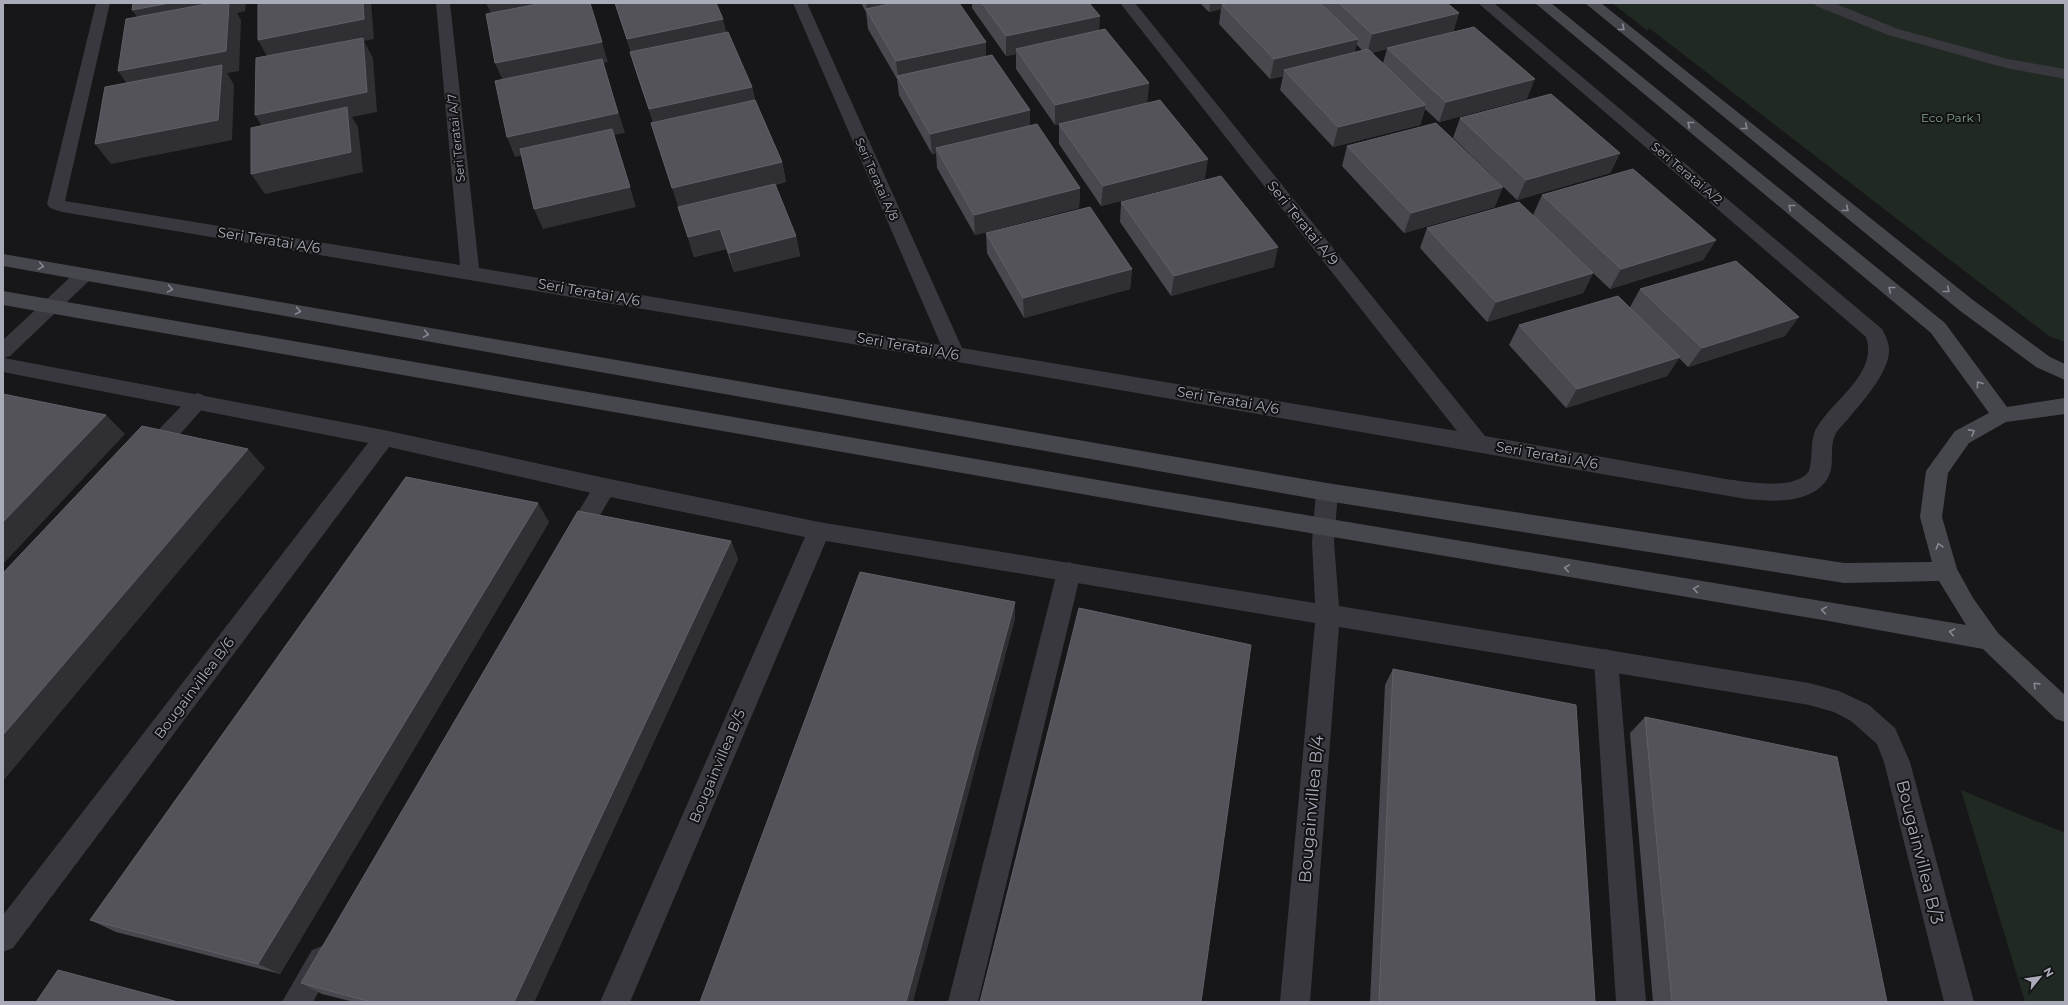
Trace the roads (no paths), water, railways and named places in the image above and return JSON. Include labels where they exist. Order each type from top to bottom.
[{"type":"street","name":"Seri Teratai A/6","points":[[104,3],[56,204],[470,272],[1755,491],[1782,491],[1803,488],[1819,475],[1823,462],[1825,432],[1873,370],[1880,350]]},
{"type":"street","name":"Seri Teratai A/7","points":[[442,3],[470,272]]},
{"type":"street","name":"Seri Teratai A/8","points":[[800,3],[954,354]]},
{"type":"street","name":"Seri Teratai A/9","points":[[1127,3],[1478,443]]},
{"type":"street","name":"Seri Teratai A/2","points":[[1485,3],[1860,320],[1875,334],[1880,350]]},
{"type":"street","points":[[1542,3],[1938,328],[2002,415]]},
{"type":"street","points":[[1592,3],[1966,305],[2043,362],[2065,373]]},
{"type":"street","points":[[1821,3],[1893,32],[2006,63],[2065,74]]},
{"type":"street","points":[[3,260],[800,402],[1327,492],[1844,573],[1946,571]]},
{"type":"street","points":[[3,351],[86,274]]},
{"type":"street","points":[[3,298],[304,349],[1325,528],[1855,615],[1990,640]]},
{"type":"street","name":"Bougainvillea B/3","points":[[3,365],[198,401],[384,438],[605,487],[819,531],[1809,694],[1839,702],[1860,713],[1886,736],[1897,762],[1959,1002]]},
{"type":"street","points":[[133,471],[198,401]]},
{"type":"street","points":[[2065,406],[2002,415],[1962,437],[1937,471],[1931,517],[1946,571],[1965,605],[1990,640],[2065,711]]},
{"type":"street","name":"Bougainvillea B/6","points":[[3,938],[384,438]]},
{"type":"street","points":[[561,562],[605,487]]},
{"type":"street","name":"Bougainvillea B/4","points":[[1295,1002],[1328,615],[1323,542],[1327,492]]},
{"type":"street","name":"Bougainvillea B/5","points":[[615,1002],[819,531]]},
{"type":"street","points":[[963,1002],[1069,572]]},
{"type":"street","points":[[1606,660],[1631,1002]]},
{"type":"street","points":[[297,1002],[334,941]]},
{"type":"park label","name":"Eco Park 1","points":[[1951,117]]}]
